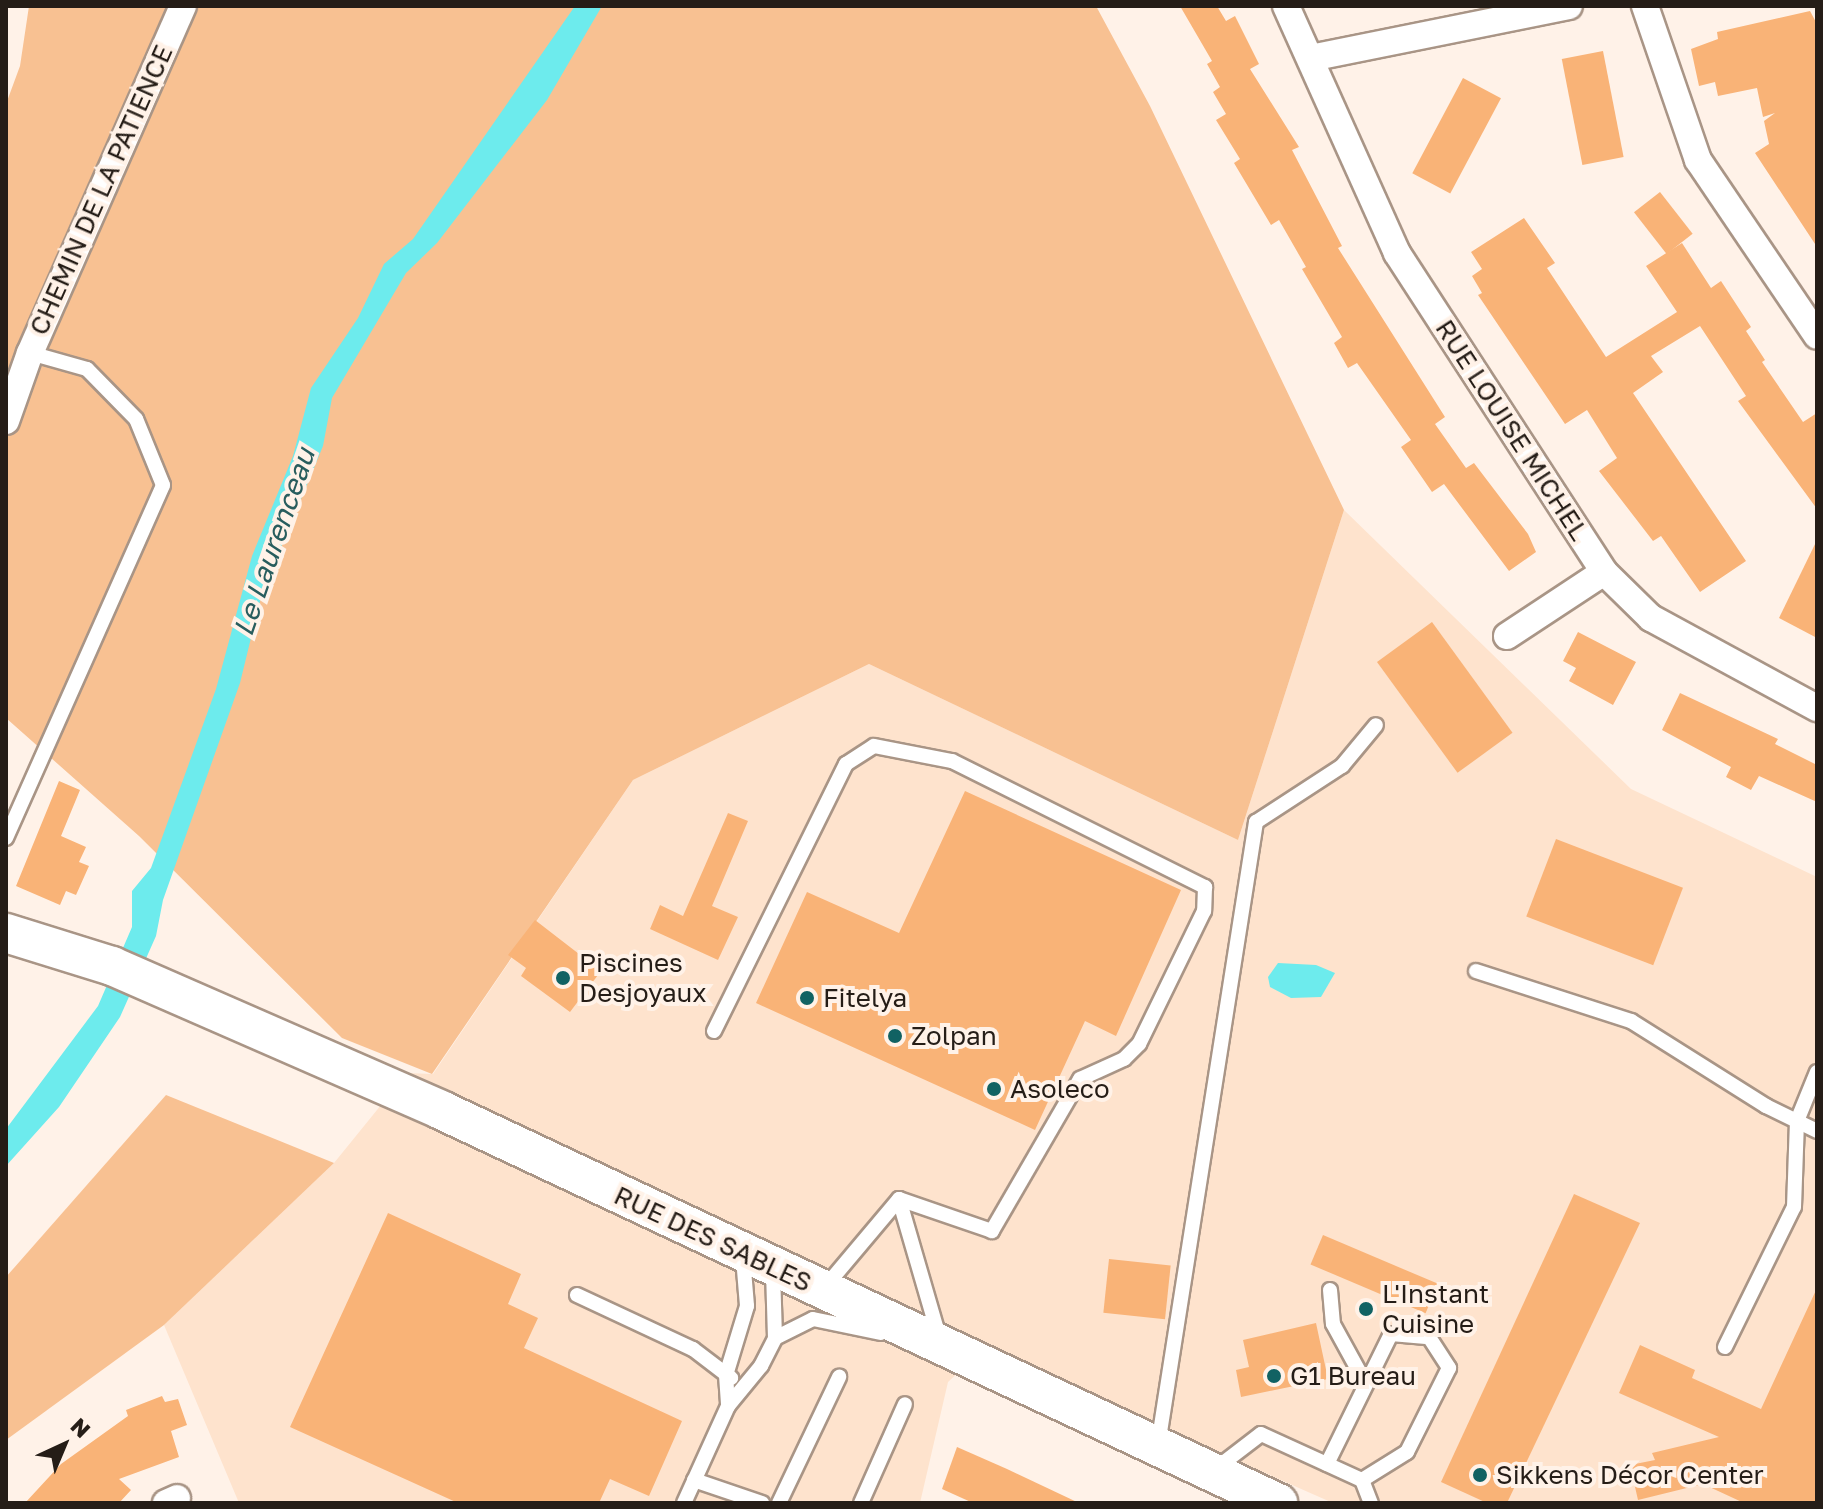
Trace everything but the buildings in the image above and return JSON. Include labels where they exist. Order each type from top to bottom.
[{"type":"main road","name":"RUE DES SABLES","points":[[6,933],[128,973],[441,1110],[1157,1449],[1278,1503]]},
{"type":"street","name":"CHEMIN DE LA PATIENCE","points":[[6,421],[30,353],[183,6]]},
{"type":"street","name":"RUE LOUISE MICHEL","points":[[1286,6],[1397,253],[1604,572],[1651,618],[1817,708]]},
{"type":"street","points":[[1311,58],[1569,6]]},
{"type":"street","points":[[1645,6],[1698,160],[1817,336]]},
{"type":"street","points":[[1507,636],[1604,572]]},
{"type":"lane","points":[[6,838],[163,485],[136,419],[87,369],[30,353]]},
{"type":"lane","points":[[1157,1449],[1256,822],[1342,766],[1376,725]]},
{"type":"lane","points":[[714,1031],[846,764],[874,746],[952,761],[1205,887],[1204,911],[1139,1044],[1124,1059],[1080,1079],[992,1231],[899,1199]]},
{"type":"lane","points":[[1476,971],[1631,1021],[1817,1131]]},
{"type":"lane","points":[[1725,1347],[1794,1207],[1797,1121],[1817,1072]]},
{"type":"lane","points":[[822,1290],[899,1199]]},
{"type":"lane","points":[[684,1503],[728,1406],[775,1338],[813,1319],[942,1347],[899,1199]]},
{"type":"lane","points":[[758,1260],[775,1338]]},
{"type":"lane","points":[[728,1406],[726,1375],[758,1260]]},
{"type":"lane","points":[[1330,1290],[1333,1324],[1366,1384]]},
{"type":"lane","points":[[577,1295],[693,1349],[744,1387]]},
{"type":"lane","points":[[1327,1464],[1391,1334],[1429,1337],[1449,1368],[1407,1452],[1362,1480]]},
{"type":"lane","points":[[779,1503],[839,1377]]},
{"type":"lane","points":[[861,1503],[905,1404]]},
{"type":"lane","points":[[1211,1473],[1261,1434],[1362,1480],[1371,1503]]},
{"type":"lane","points":[[694,1480],[762,1503]]},
{"type":"shaded area","points":[[29,6],[1096,6],[1150,106],[1344,510],[1238,840],[869,664],[633,780],[432,1074],[342,1038],[139,836],[6,718],[6,104],[20,66]]},
{"type":"shaded area","points":[[1344,510],[1631,789],[1817,877],[1817,1503],[1333,1503],[984,1349],[948,1382],[920,1503],[239,1503],[164,1325],[334,1163],[407,1073],[433,1074],[633,780],[869,664],[1238,840]]},
{"type":"shaded area","points":[[166,1095],[334,1163],[164,1325],[6,1440],[6,1277]]},
{"type":"water","name":"Le Laurenceau","points":[[575,6],[602,6],[547,100],[437,243],[406,273],[332,398],[323,446],[262,593],[240,683],[163,900],[156,936],[120,1017],[59,1107],[6,1166],[6,1129],[98,1006],[132,927],[132,891],[151,868],[216,689],[252,556],[293,456],[311,388],[358,318],[384,264],[413,239]]},
{"type":"water","points":[[1278,963],[1316,965],[1335,973],[1321,997],[1291,998],[1270,987],[1268,977]]},
{"type":"place","name":"Piscines Desjoyaux","points":[[563,978]]},
{"type":"place","name":"Fitelya","points":[[807,998]]},
{"type":"place","name":"Zolpan","points":[[895,1036]]},
{"type":"place","name":"Asoleco","points":[[994,1089]]},
{"type":"place","name":"L'Instant Cuisine","points":[[1366,1309]]},
{"type":"place","name":"G1 Bureau","points":[[1274,1376]]},
{"type":"place","name":"Sikkens Décor Center","points":[[1480,1475]]}]
